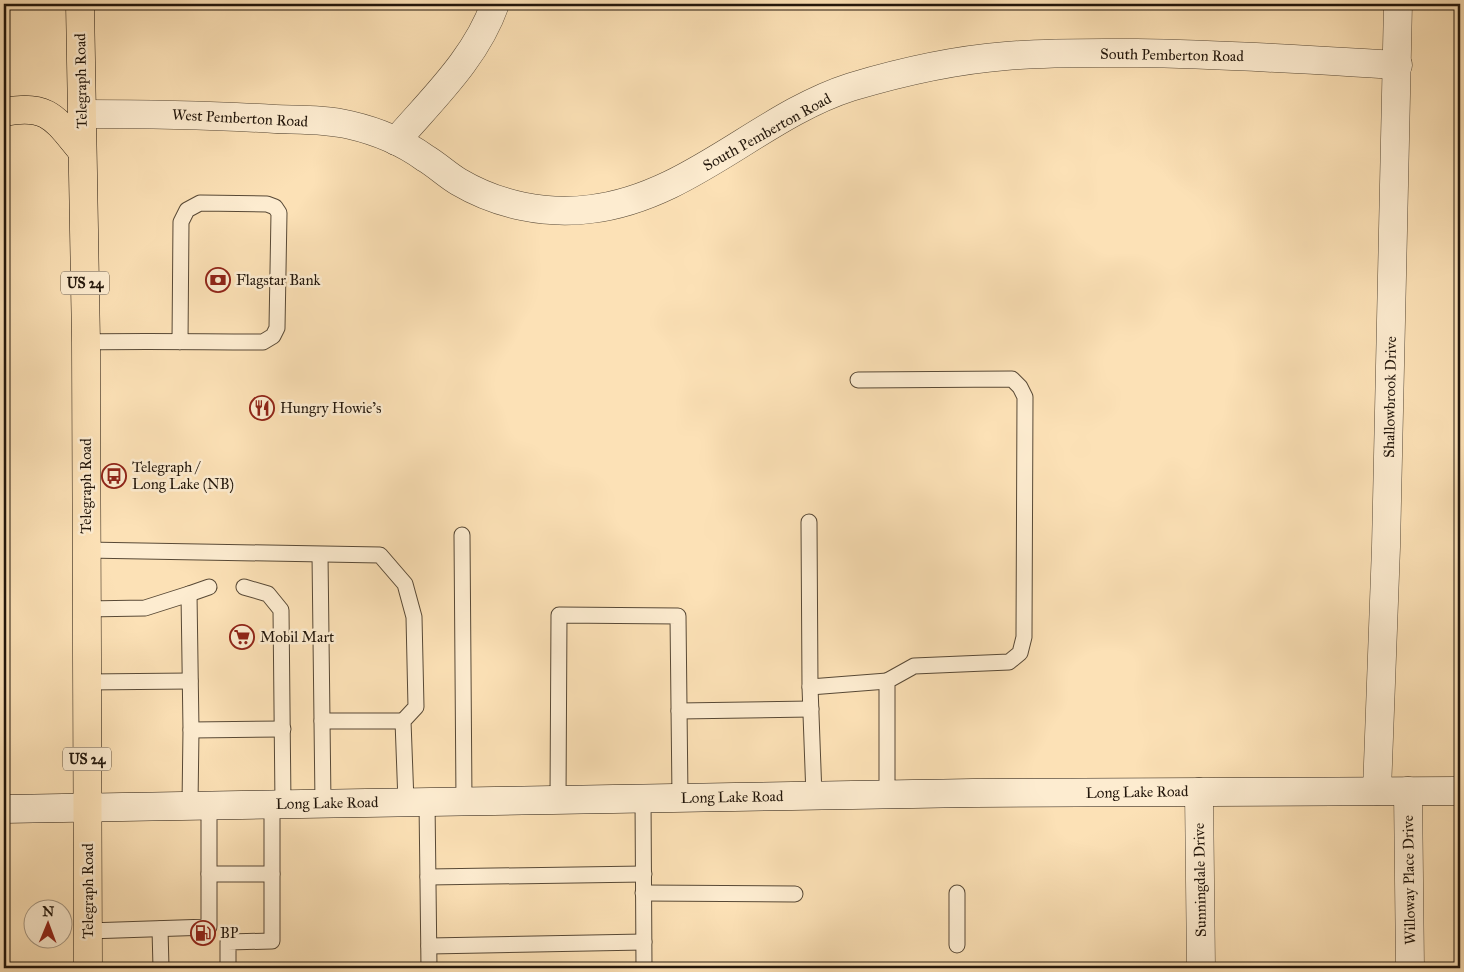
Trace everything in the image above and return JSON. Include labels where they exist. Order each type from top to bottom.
[{"type":"highway","name":"Telegraph Road","points":[[80,4],[86,342],[88,968]]},
{"type":"highway","points":[[4,112],[21,109],[34,110],[53,117],[82,151]]},
{"type":"street","points":[[396,141],[457,71],[473,49],[488,22],[495,4]]},
{"type":"street","name":"Shallowbrook Drive","points":[[1377,791],[1386,547],[1398,4]]},
{"type":"street","name":"South Pemberton Road","points":[[396,141],[423,156],[454,179],[494,198],[519,206],[542,209],[592,209],[635,198],[680,180],[785,118],[831,95],[859,85],[958,62],[1003,56],[1094,53],[1206,54],[1398,65]]},
{"type":"street","name":"West Pemberton Road","points":[[82,114],[213,115],[312,121],[346,124],[396,141]]},
{"type":"street","name":"Willoway Place Drive","points":[[1408,791],[1410,968]]},
{"type":"street","name":"Long Lake Road","points":[[4,809],[887,794],[1460,791]]},
{"type":"street","name":"Sunningdale Drive","points":[[1199,792],[1201,968]]},
{"type":"lane","points":[[86,342],[180,342],[263,342],[272,336],[277,328],[279,213],[275,207],[267,204],[200,203],[187,210],[181,222],[180,342]]},
{"type":"lane","points":[[810,687],[886,681],[914,666],[1009,662],[1020,653],[1024,638],[1025,397],[1020,387],[1012,379],[858,380]]},
{"type":"lane","points":[[809,522],[810,687],[814,796]]},
{"type":"lane","points":[[462,535],[464,801]]},
{"type":"lane","points":[[86,550],[380,556],[405,584],[414,617],[416,707],[404,721],[428,877],[429,968]]},
{"type":"lane","points":[[320,555],[323,803]]},
{"type":"lane","points":[[86,609],[145,608],[209,587]]},
{"type":"lane","points":[[88,931],[209,927],[228,942],[272,941],[272,874],[283,729],[281,610],[268,594],[244,587]]},
{"type":"lane","points":[[189,594],[191,730],[209,874],[209,927]]},
{"type":"lane","points":[[558,800],[559,615],[678,616],[680,798]]},
{"type":"lane","points":[[87,682],[190,681]]},
{"type":"lane","points":[[886,681],[887,794]]},
{"type":"lane","points":[[679,711],[811,709]]},
{"type":"lane","points":[[322,721],[404,721]]},
{"type":"lane","points":[[191,730],[283,729]]},
{"type":"lane","points":[[643,798],[644,968]]},
{"type":"lane","points":[[209,874],[272,874]]},
{"type":"lane","points":[[428,877],[644,874]]},
{"type":"lane","points":[[957,892],[957,944]]},
{"type":"lane","points":[[643,893],[795,894]]},
{"type":"lane","points":[[160,929],[161,968]]},
{"type":"lane","points":[[228,942],[228,968]]},
{"type":"lane","points":[[428,946],[644,942]]},
{"type":"place","name":"Flagstar Bank","points":[[218,280]]},
{"type":"place","name":"Hungry Howie's","points":[[262,408]]},
{"type":"place","name":"Telegraph / Long Lake (NB)","points":[[114,476]]},
{"type":"place","name":"Mobil Mart","points":[[242,637]]},
{"type":"place","name":"BP","points":[[203,933]]}]
